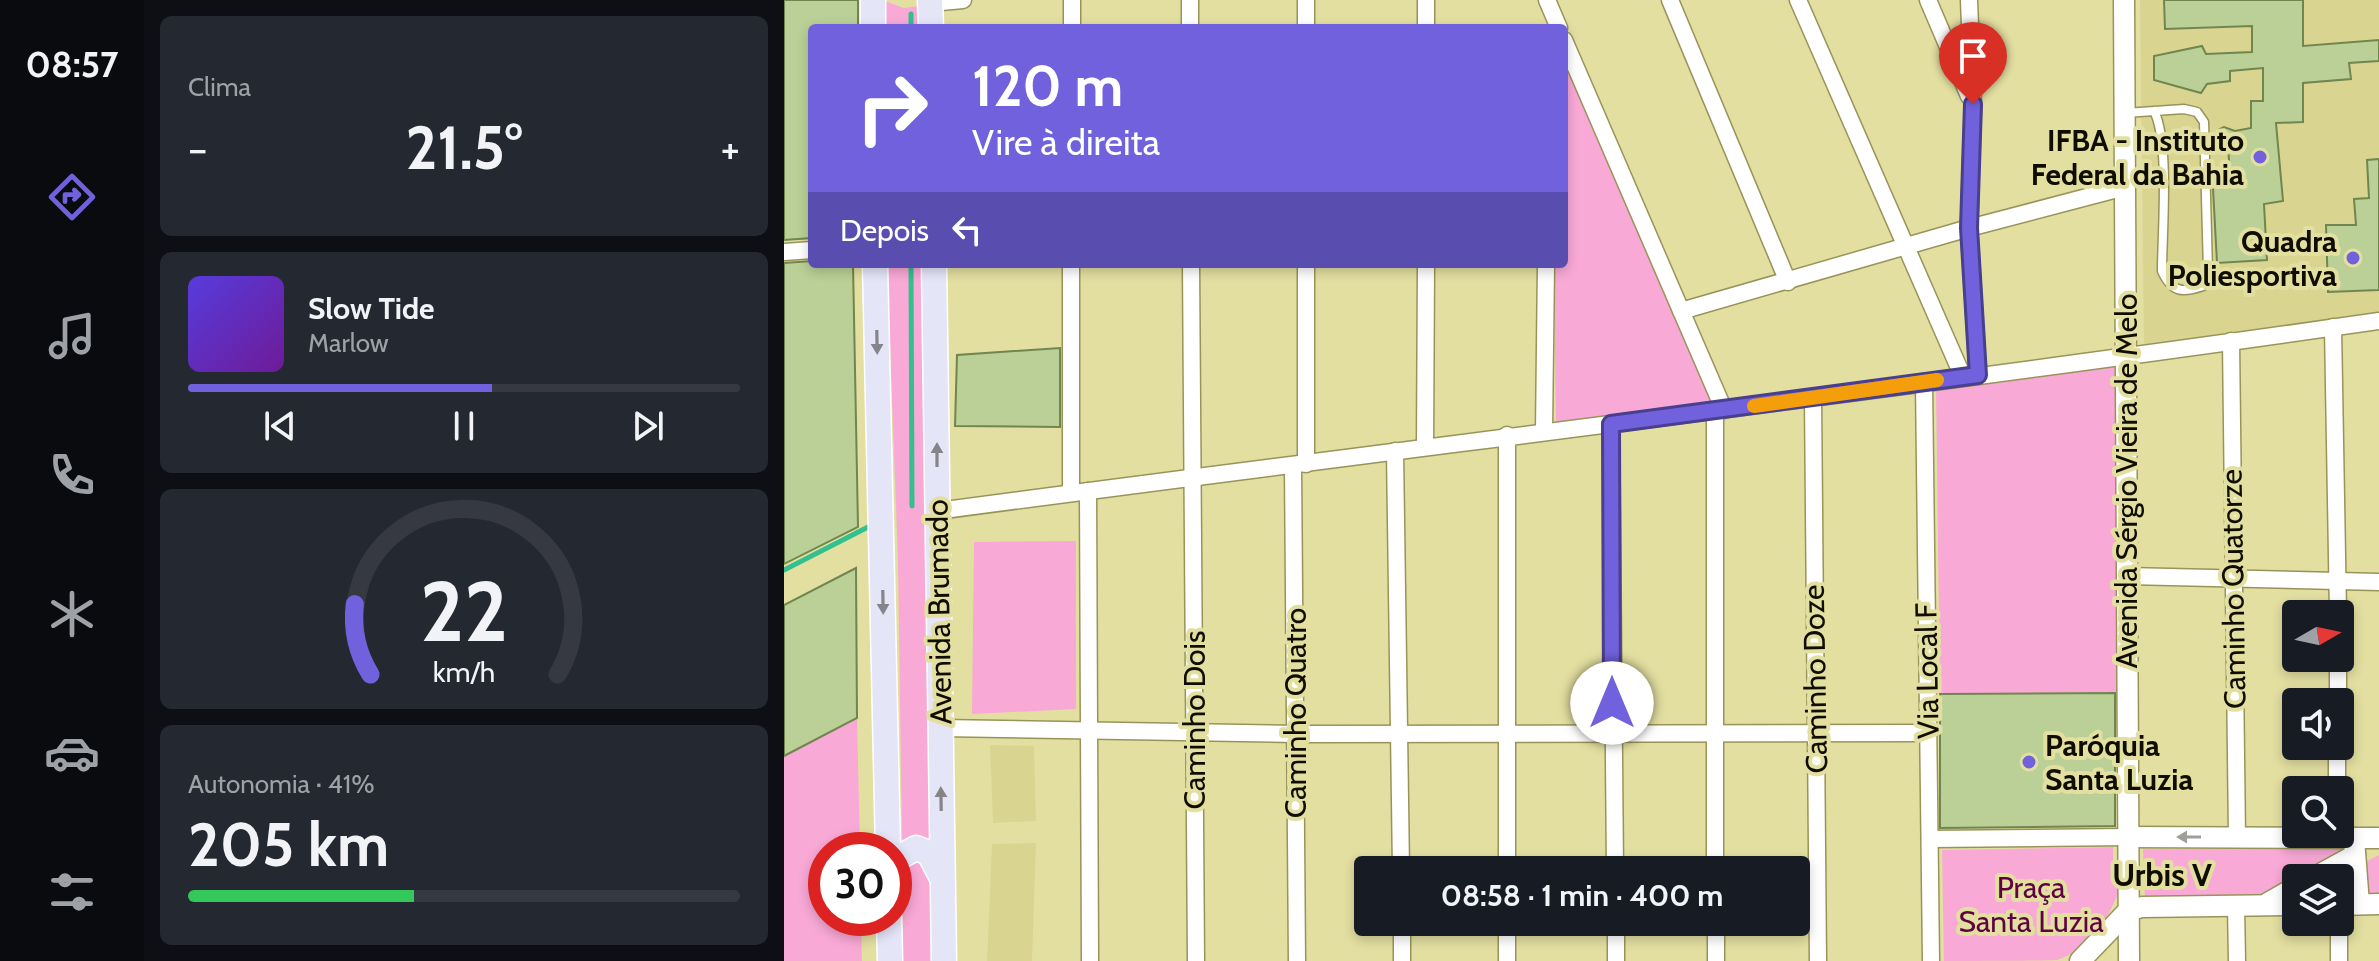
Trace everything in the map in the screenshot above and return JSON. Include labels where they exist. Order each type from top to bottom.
[{"type":"main road","points":[[873,0],[873,24]]},
{"type":"main road","points":[[930,2],[931,24]]},
{"type":"main road","name":"Avenida Brumado","points":[[875,268],[888,832]]},
{"type":"main road","name":"Avenida Brumado","points":[[934,268],[944,961]]},
{"type":"main road","points":[[912,850],[916,848],[929,853],[942,878]]},
{"type":"main road","points":[[889,936],[890,961]]},
{"type":"street","points":[[930,2],[963,0]]},
{"type":"street","points":[[1072,0],[1072,24]]},
{"type":"street","points":[[1190,0],[1190,24]]},
{"type":"street","points":[[1306,0],[1306,24]]},
{"type":"street","points":[[1426,0],[1426,24]]},
{"type":"street","points":[[1670,0],[1788,282]]},
{"type":"street","points":[[1798,0],[1907,249],[1970,376]]},
{"type":"street","points":[[1928,0],[1973,104]]},
{"type":"street","points":[[1969,0],[1973,104],[1969,228],[1970,376]]},
{"type":"street","name":"Avenida Sérgio Vieira de Melo","points":[[2124,0],[2129,961]]},
{"type":"street","points":[[1547,2],[1548,24]]},
{"type":"street","points":[[1547,2],[1557,24]]},
{"type":"street","points":[[1568,49],[1681,311],[1719,411],[1715,856]]},
{"type":"street","points":[[1681,311],[1907,249],[1969,228],[2125,187]]},
{"type":"street","points":[[784,252],[808,250]]},
{"type":"street","points":[[1071,268],[1090,731],[1090,961]]},
{"type":"street","name":"Caminho Dois","points":[[1191,268],[1196,961]]},
{"type":"street","name":"Caminho Quatro","points":[[1297,961],[1295,734],[1306,268]]},
{"type":"street","points":[[1425,447],[1426,268]]},
{"type":"street","points":[[1544,430],[1546,268]]},
{"type":"street","points":[[937,511],[1300,465],[1544,430],[1719,411],[2379,321]]},
{"type":"street","points":[[2333,327],[2338,600]]},
{"type":"street","name":"Caminho Quatorze","points":[[2231,341],[2237,838]]},
{"type":"street","name":"Via Local F","points":[[1924,382],[1931,961]]},
{"type":"street","name":"Caminho Doze","points":[[1813,397],[1818,961]]},
{"type":"street","points":[[1611,424],[1615,856]]},
{"type":"street","points":[[1507,435],[1507,856]]},
{"type":"street","points":[[1395,451],[1401,856]]},
{"type":"street","points":[[2127,576],[2379,582]]},
{"type":"street","points":[[941,728],[1295,734],[1927,733]]},
{"type":"street","points":[[2354,841],[2379,838]]},
{"type":"street","points":[[1931,839],[2282,840]]},
{"type":"street","points":[[2326,864],[2340,848]]},
{"type":"street","points":[[2347,848],[2359,904]]},
{"type":"street","points":[[2264,905],[2282,895]]},
{"type":"street","points":[[2080,961],[2128,911],[2157,905],[2282,905]]},
{"type":"street","points":[[2236,905],[2237,961]]},
{"type":"street","points":[[1402,936],[1402,961]]},
{"type":"street","points":[[1507,936],[1507,961]]},
{"type":"street","points":[[1616,936],[1616,961]]},
{"type":"street","points":[[1716,936],[1716,961]]},
{"type":"street","points":[[2339,936],[2339,961]]},
{"type":"lane","points":[[2124,113],[2154,111],[2184,109],[2197,112],[2204,122],[2208,272],[2203,286],[2186,292],[2178,291],[2167,283],[2162,271],[2161,143],[2154,111]]},
{"type":"shaded area","name":"IFBA - Instituto Federal da Bahia","points":[[2140,0],[2379,0],[2379,313],[2144,347]]},
{"type":"shaded area","points":[[990,745],[1034,746],[1036,821],[993,823]]},
{"type":"shaded area","points":[[1036,843],[1032,961],[987,961],[992,844]]},
{"type":"green space","points":[[885,1],[904,8],[919,6],[926,24],[885,24]]},
{"type":"green space","points":[[1568,62],[1718,407],[1556,426],[1554,268],[1568,268]]},
{"type":"green space","points":[[887,268],[930,268],[938,844],[925,837],[912,839],[912,832],[902,832],[898,560]]},
{"type":"green space","points":[[2123,364],[2124,692],[1940,694],[1936,388]]},
{"type":"green space","points":[[1076,541],[1076,709],[972,714],[974,542]]},
{"type":"green space","points":[[857,718],[860,832],[808,832],[808,936],[861,936],[862,961],[784,961],[784,756]]},
{"type":"green space","name":"Praça Santa Luzia","points":[[2113,847],[2114,885],[2120,886],[2105,920],[2078,949],[2057,960],[1944,961],[1942,850]]},
{"type":"green space","points":[[2143,849],[2347,849],[2319,864],[2282,864],[2282,883],[2260,895],[2145,899]]},
{"type":"green space","points":[[2379,855],[2379,897],[2354,898],[2354,868]]},
{"type":"green space","points":[[912,860],[930,861],[939,961],[903,961],[903,936],[912,936]]},
{"type":"building","points":[[784,0],[858,0],[858,24],[808,24],[808,238],[784,240]]},
{"type":"building","points":[[2164,0],[2303,0],[2303,46],[2379,40],[2379,61],[2349,63],[2351,79],[2303,83],[2303,122],[2276,123],[2283,201],[2264,204],[2267,260],[2217,263],[2212,170],[2230,169],[2228,150],[2216,139],[2218,130],[2224,127],[2235,131],[2251,128],[2251,101],[2263,101],[2263,68],[2230,71],[2230,81],[2207,84],[2201,93],[2154,80],[2154,56],[2202,46],[2206,54],[2252,52],[2252,26],[2165,29]]},
{"type":"building","name":"Quadra Poliesportiva","points":[[2379,159],[2379,290],[2328,292],[2326,225],[2356,225],[2354,199],[2369,198],[2367,160]]},
{"type":"building","points":[[808,261],[808,268],[853,268],[858,527],[784,564],[784,263]]},
{"type":"building","points":[[1060,348],[1060,427],[955,426],[957,355]]},
{"type":"building","points":[[856,568],[857,718],[784,756],[784,605]]},
{"type":"building","name":"Paróquia Santa Luzia","points":[[2115,693],[2115,826],[1940,828],[1940,694]]},
{"type":"waterway","points":[[911,14],[911,24]]},
{"type":"waterway","points":[[911,268],[912,506]]},
{"type":"waterway","points":[[784,570],[870,526]]},
{"type":"slow traffic","points":[[1754,406],[1937,380]]},
{"type":"place","name":"IFBA - Instituto Federal da Bahia","points":[[2260,157]]},
{"type":"place","name":"Quadra Poliesportiva","points":[[2353,258]]},
{"type":"place","name":"Paróquia Santa Luzia","points":[[2029,762]]},
{"type":"district","name":"Urbis V","points":[[2162,874]]},
{"type":"route","points":[[1612,703],[1611,424],[1978,375],[1969,228],[1973,104]]}]
